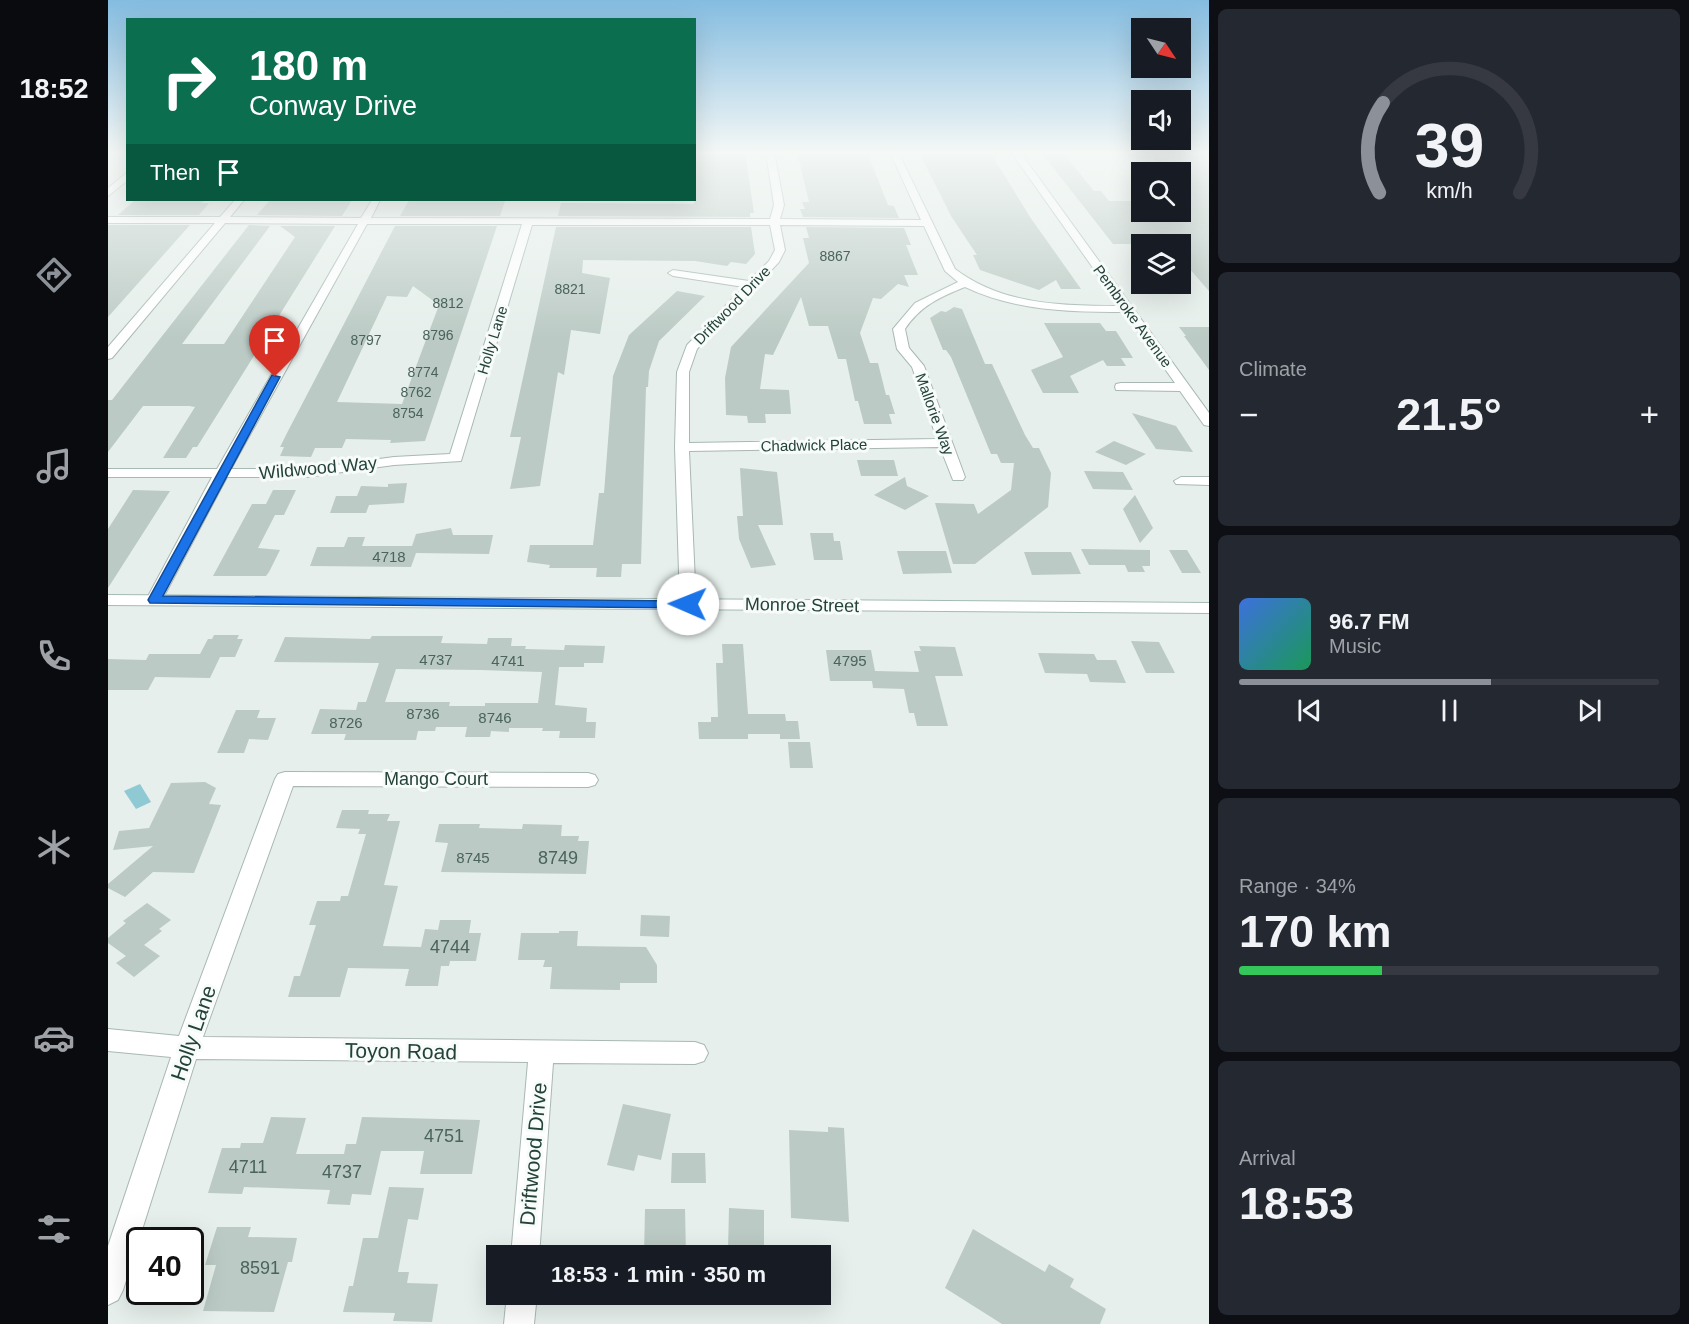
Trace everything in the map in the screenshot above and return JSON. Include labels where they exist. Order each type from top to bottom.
[{"type":"street","points":[[108,355],[228,214]]},
{"type":"street","points":[[154,600],[221,474],[367,214]]},
{"type":"street","name":"Driftwood Drive","points":[[688,604],[682,447],[683,372],[691,348],[774,262],[780,250],[774,223],[777,214]]},
{"type":"street","points":[[922,214],[950,271],[963,284],[1034,305],[1078,309],[1128,309]]},
{"type":"street","name":"Pembroke Avenue","points":[[1059,214],[1209,422]]},
{"type":"street","points":[[108,220],[927,224]]},
{"type":"street","name":"Holly Lane","points":[[456,458],[528,222]]},
{"type":"street","points":[[673,273],[753,285]]},
{"type":"street","name":"Mallorie Way","points":[[958,477],[918,366],[903,349],[899,329],[910,311],[927,298],[963,284]]},
{"type":"street","points":[[1121,387],[1184,387]]},
{"type":"street","name":"Chadwick Place","points":[[682,447],[946,443]]},
{"type":"street","name":"Wildwood Way","points":[[108,473],[306,473],[394,461],[456,458]]},
{"type":"street","points":[[1181,481],[1209,481]]},
{"type":"street","name":"Monroe Street","points":[[108,600],[1209,608]]},
{"type":"street","name":"Holly Lane","points":[[108,1290],[187,1048],[285,778]]},
{"type":"street","name":"Mango Court","points":[[285,778],[588,780]]},
{"type":"street","name":"Toyon Road","points":[[108,1040],[187,1048],[694,1053]]},
{"type":"street","name":"Driftwood Drive","points":[[526,1245],[541,1053]]},
{"type":"street","points":[[519,1324],[521,1305]]},
{"type":"water","points":[[140,784],[151,802],[136,809],[124,791]]},
{"type":"building","points":[[119,214],[200,214],[199,215],[118,215]]},
{"type":"building","points":[[258,214],[343,214],[342,216]]},
{"type":"building","points":[[401,214],[501,214],[500,216],[400,216]]},
{"type":"building","points":[[559,214],[750,214],[750,217],[558,216]]},
{"type":"building","points":[[802,214],[897,214],[899,218],[803,217]]},
{"type":"building","points":[[950,214],[1028,214],[1081,289],[1061,289],[1056,280],[1039,290],[980,270],[973,255],[977,255]]},
{"type":"building","points":[[1089,214],[1131,214],[1131,222],[1191,222],[1191,214],[1209,214],[1209,291],[1191,271],[1191,234],[1131,234],[1131,244],[1113,244]]},
{"type":"building","points":[[108,225],[190,225],[108,317]]},
{"type":"building","points":[[249,225],[270,226],[182,344],[224,344],[295,237],[280,226],[335,226],[197,447],[193,447],[186,458],[163,458],[195,407],[189,406],[143,406],[108,452],[108,400],[112,400]]},
{"type":"building","points":[[395,226],[497,226],[425,441],[390,443],[391,440],[346,439],[342,448],[315,448],[311,457],[280,456],[284,447],[280,447]],"holes":[[[413,286],[439,305],[402,404],[337,402],[387,296],[407,297]]]},
{"type":"building","points":[[556,227],[751,227],[755,254],[746,264],[731,262],[727,266],[695,261],[583,260],[582,273],[610,278],[600,334],[571,330],[564,375],[558,372],[540,486],[510,489],[521,437],[510,437]]},
{"type":"building","points":[[806,227],[904,228],[911,245],[906,245],[918,275],[904,275],[909,287],[898,284],[881,299],[873,298],[860,333],[870,363],[878,363],[886,395],[889,395],[895,414],[889,414],[892,424],[864,424],[858,401],[855,401],[846,359],[838,359],[828,326],[809,326],[801,297],[773,355],[765,354],[760,389],[789,390],[791,414],[765,414],[766,423],[748,423],[747,416],[726,415],[725,378],[731,347],[809,263],[803,238],[809,238]]},
{"type":"building","points":[[677,291],[705,296],[659,341],[649,371],[648,387],[646,387],[641,564],[622,564],[621,577],[596,577],[597,568],[549,568],[550,565],[527,562],[530,545],[593,545],[599,493],[604,493],[613,376],[629,335]]},
{"type":"building","points":[[954,307],[962,309],[985,364],[992,364],[1025,435],[1033,448],[1039,448],[1051,473],[1048,507],[975,564],[953,564],[935,503],[974,504],[978,514],[1011,490],[1014,463],[1001,463],[997,454],[991,454],[951,357],[946,350],[943,350],[930,318]]},
{"type":"building","points":[[1044,323],[1100,323],[1106,331],[1116,331],[1133,358],[1121,358],[1126,366],[1107,366],[1103,360],[1070,376],[1079,393],[1043,393],[1031,370],[1063,357]]},
{"type":"building","points":[[1179,327],[1209,327],[1209,370],[1184,336],[1186,336]]},
{"type":"building","points":[[1132,413],[1176,426],[1193,452],[1156,449]]},
{"type":"building","points":[[1114,441],[1146,454],[1126,465],[1095,452]]},
{"type":"building","points":[[857,460],[894,460],[898,476],[861,476]]},
{"type":"building","points":[[740,468],[777,472],[783,525],[758,525],[776,565],[751,568],[739,539],[737,516],[743,516]]},
{"type":"building","points":[[1084,471],[1123,472],[1133,490],[1093,489]]},
{"type":"building","points":[[905,477],[907,486],[929,496],[905,510],[874,495]]},
{"type":"building","points":[[407,483],[404,503],[369,505],[366,513],[330,513],[336,496],[357,496],[361,486],[388,487],[388,484]]},
{"type":"building","points":[[133,490],[170,491],[108,588],[108,529]]},
{"type":"building","points":[[273,490],[296,490],[284,515],[275,515],[258,548],[280,550],[269,572],[266,576],[213,576],[252,504],[266,504]]},
{"type":"building","points":[[1135,495],[1153,528],[1140,543],[1123,509]]},
{"type":"building","points":[[451,528],[453,535],[493,535],[489,554],[416,553],[411,567],[310,566],[317,547],[344,547],[348,537],[365,537],[362,546],[412,546],[416,534]]},
{"type":"building","points":[[810,533],[833,533],[834,541],[840,541],[843,560],[814,560]]},
{"type":"building","points":[[1081,549],[1150,550],[1150,566],[1142,566],[1145,572],[1128,572],[1125,565],[1089,565]]},
{"type":"building","points":[[1169,550],[1187,550],[1201,573],[1182,573]]},
{"type":"building","points":[[897,551],[946,551],[952,573],[903,574]]},
{"type":"building","points":[[1024,552],[1071,552],[1081,574],[1032,575]]},
{"type":"building","points":[[214,635],[239,635],[237,639],[243,639],[235,657],[220,657],[210,678],[155,677],[148,690],[108,690],[108,659],[146,660],[149,654],[200,654],[208,639],[212,639]]},
{"type":"building","points":[[372,636],[443,636],[441,643],[487,644],[488,638],[512,638],[511,646],[526,646],[525,649],[564,650],[565,645],[605,646],[603,663],[584,663],[584,667],[559,667],[555,705],[587,708],[586,722],[596,722],[595,738],[559,738],[560,731],[542,731],[543,728],[509,728],[509,732],[491,731],[490,737],[465,737],[467,727],[436,727],[435,731],[418,731],[416,740],[344,740],[346,734],[311,734],[320,709],[356,710],[358,702],[366,702],[379,663],[274,662],[285,637],[370,639]],"holes":[[[396,669],[542,672],[538,703],[449,706],[450,702],[385,702]]]},
{"type":"building","points":[[1131,641],[1159,642],[1175,673],[1146,673]]},
{"type":"building","points":[[722,644],[743,644],[748,714],[785,714],[786,721],[798,721],[800,739],[780,739],[780,734],[748,734],[748,739],[699,739],[698,722],[711,722],[711,717],[718,717],[716,663],[723,663]]},
{"type":"building","points":[[919,646],[955,647],[963,676],[935,676],[948,726],[917,726],[914,713],[909,713],[904,689],[873,688],[872,681],[830,681],[826,650],[871,650],[875,671],[919,672],[914,651],[921,651]]},
{"type":"building","points":[[1038,653],[1094,654],[1097,660],[1116,660],[1126,683],[1090,682],[1087,674],[1045,673]]},
{"type":"building","points":[[236,710],[260,710],[257,718],[276,718],[268,740],[249,739],[244,753],[217,753]]},
{"type":"building","points":[[788,742],[810,742],[813,768],[790,768]]},
{"type":"building","points":[[205,782],[216,788],[209,804],[221,805],[194,873],[153,872],[125,897],[108,888],[108,884],[153,846],[113,850],[119,831],[149,828],[171,783]]},
{"type":"building","points":[[342,810],[369,810],[368,814],[390,814],[387,821],[400,821],[384,885],[398,886],[383,946],[421,947],[425,929],[438,930],[440,920],[471,920],[469,933],[481,933],[476,961],[450,961],[449,966],[441,966],[438,986],[405,986],[409,969],[348,968],[340,997],[288,997],[294,976],[300,976],[316,925],[309,925],[317,901],[340,901],[341,896],[348,896],[366,834],[358,834],[360,829],[336,828]]},
{"type":"building","points":[[439,824],[480,824],[479,828],[522,829],[523,824],[562,825],[561,836],[579,836],[578,841],[589,841],[586,874],[441,872],[448,843],[435,842]]},
{"type":"building","points":[[147,903],[171,920],[159,929],[162,931],[144,945],[160,956],[134,977],[116,963],[126,956],[108,943],[108,938],[126,923],[123,921]]},
{"type":"building","points":[[641,915],[670,916],[669,937],[640,936]]},
{"type":"building","points":[[559,931],[578,931],[577,946],[646,947],[657,965],[657,983],[620,983],[620,990],[550,989],[552,967],[543,967],[545,960],[518,960],[521,933],[559,933]]},
{"type":"building","points":[[623,1104],[671,1114],[661,1160],[638,1155],[634,1171],[607,1165]]},
{"type":"building","points":[[271,1117],[306,1118],[296,1154],[344,1154],[346,1144],[356,1144],[362,1117],[480,1120],[472,1174],[420,1174],[424,1151],[381,1151],[371,1195],[352,1194],[350,1205],[327,1204],[330,1190],[244,1187],[242,1194],[208,1193],[222,1148],[240,1148],[241,1143],[263,1143]]},
{"type":"building","points":[[828,1127],[844,1128],[849,1222],[791,1218],[789,1130],[828,1132]]},
{"type":"building","points":[[672,1153],[705,1153],[706,1183],[671,1183]]},
{"type":"building","points":[[389,1187],[424,1188],[418,1220],[408,1219],[398,1272],[409,1272],[407,1283],[438,1284],[432,1322],[393,1321],[395,1313],[343,1312],[349,1286],[353,1286],[363,1238],[378,1238]]},
{"type":"building","points":[[729,1208],[764,1210],[764,1245],[728,1245]]},
{"type":"building","points":[[645,1209],[685,1209],[686,1245],[644,1245]]},
{"type":"building","points":[[217,1227],[251,1227],[248,1237],[297,1238],[292,1262],[288,1262],[274,1312],[203,1311],[216,1265],[205,1265]]},
{"type":"building","points":[[973,1229],[1045,1272],[1049,1264],[1074,1279],[1070,1287],[1106,1309],[1100,1324],[1002,1324],[945,1288]]},
{"type":"route","points":[[275,377],[154,600],[688,604]]}]
